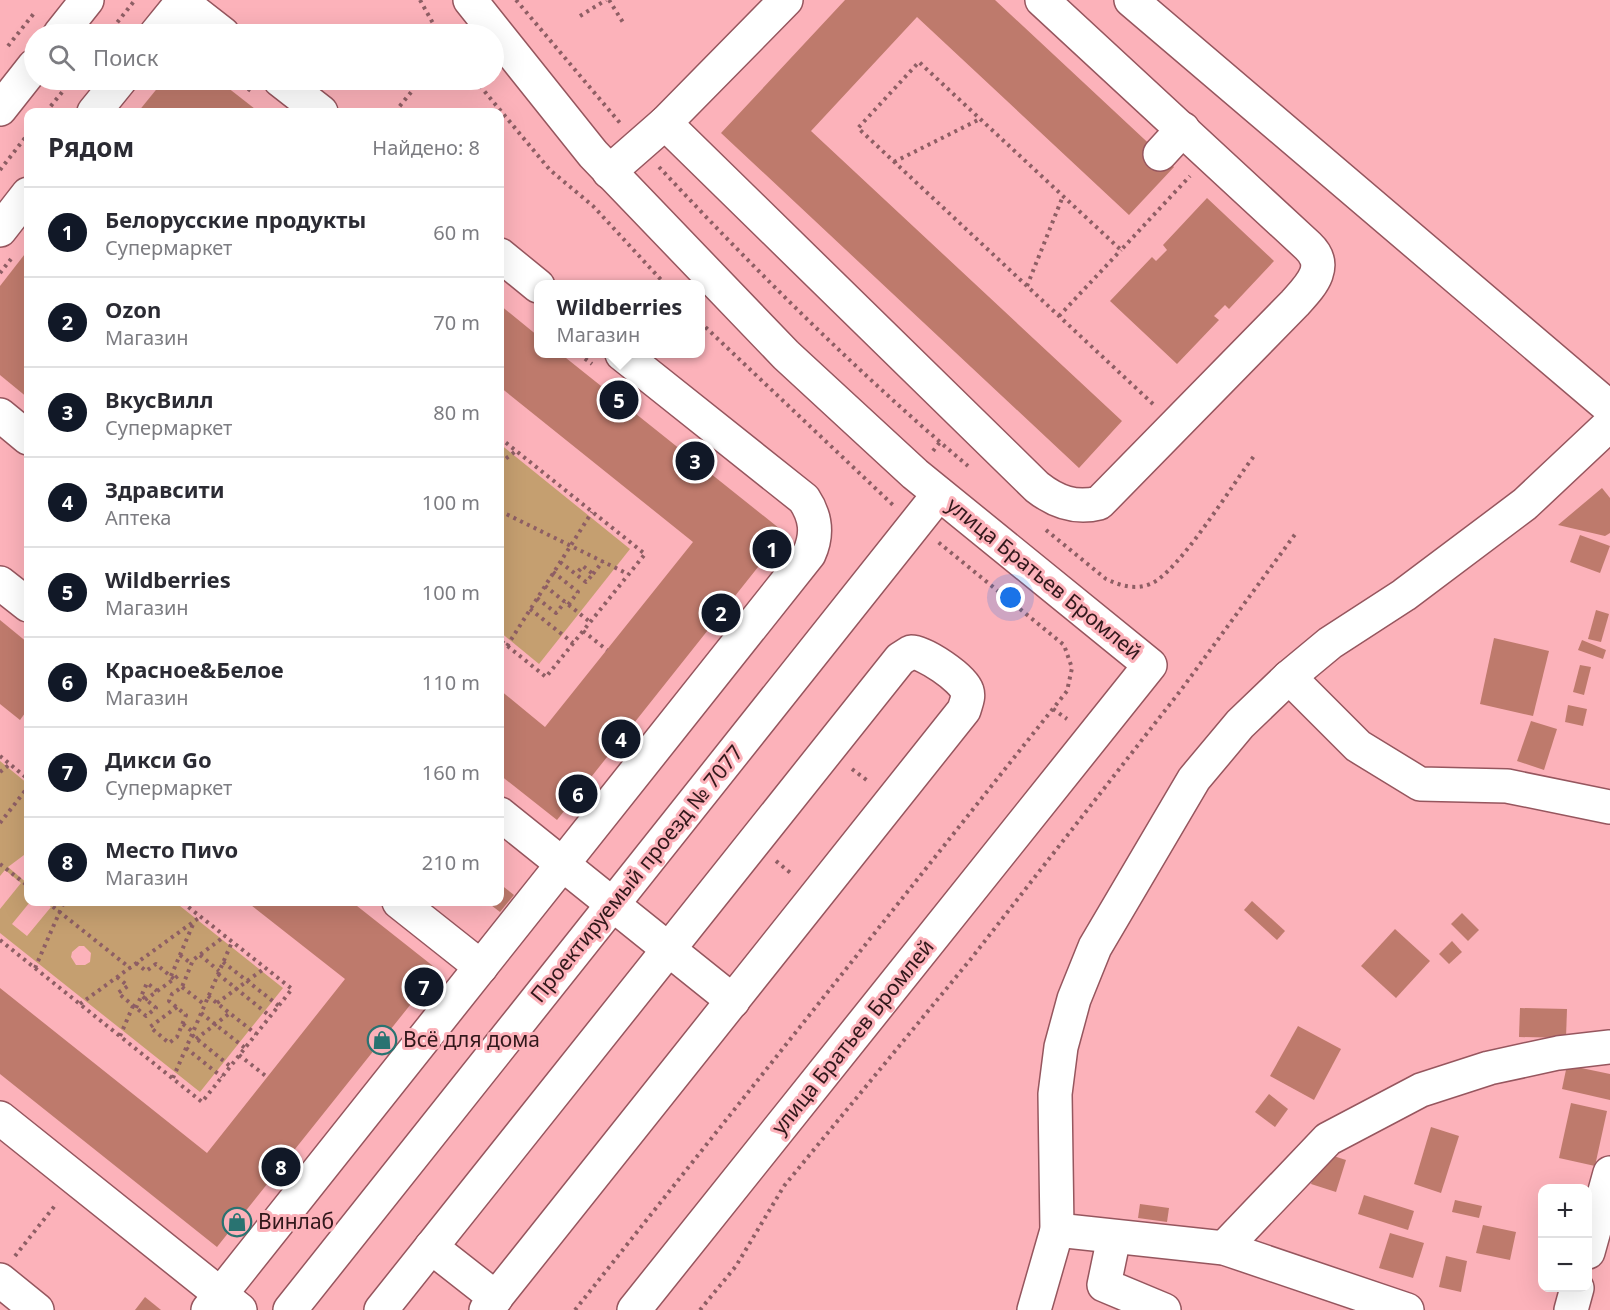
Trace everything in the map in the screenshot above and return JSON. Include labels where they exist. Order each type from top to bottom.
[{"type":"street","points":[[68,24],[87,0]]},
{"type":"street","name":"улица Братьев Бромлей","points":[[470,0],[488,24]]},
{"type":"street","points":[[609,172],[665,123],[786,0]]},
{"type":"street","points":[[665,123],[1052,499],[1071,505],[1099,503],[1294,303],[1318,274],[1318,262],[1315,252],[1042,0]]},
{"type":"street","points":[[1131,0],[1610,408]]},
{"type":"street","points":[[164,24],[182,2],[210,24]]},
{"type":"street","name":"улица Братьев Бромлей","points":[[504,44],[540,91],[609,172],[786,355],[939,494],[1150,665],[634,1310]]},
{"type":"street","points":[[0,109],[24,79]]},
{"type":"street","points":[[97,108],[112,90]]},
{"type":"street","points":[[293,90],[316,108]]},
{"type":"street","points":[[1160,154],[1183,129]]},
{"type":"street","points":[[0,230],[24,199]]},
{"type":"street","points":[[504,258],[534,283]]},
{"type":"street","points":[[0,1118],[76,1179],[223,1305],[481,967],[802,564],[814,543],[816,531],[811,509],[804,499],[610,361]]},
{"type":"street","points":[[0,415],[24,435]]},
{"type":"street","points":[[1034,1310],[1057,1230],[1055,1094],[1061,1047],[1074,999],[1095,947],[1194,779],[1240,724],[1289,677],[1330,643],[1404,595],[1525,504],[1610,424]]},
{"type":"street","name":"Проектируемый проезд № 7077","points":[[290,1310],[939,494]]},
{"type":"street","points":[[0,583],[24,602]]},
{"type":"street","points":[[381,1310],[431,1247],[668,949],[900,659],[911,652],[925,654],[964,686],[968,698],[964,710],[491,1304],[431,1247]]},
{"type":"street","points":[[1289,677],[1358,746],[1420,784],[1508,786],[1610,807]]},
{"type":"street","points":[[504,817],[733,1001]]},
{"type":"street","points":[[404,906],[481,967]]},
{"type":"street","points":[[1224,1248],[1328,1139],[1421,1090],[1490,1068],[1558,1053],[1610,1047]]},
{"type":"street","points":[[1591,1238],[1610,1173]]},
{"type":"street","points":[[1057,1230],[1224,1248],[1407,1310]]},
{"type":"street","points":[[1114,1237],[1104,1285],[1164,1310]]},
{"type":"street","points":[[7,1269],[37,1310]]},
{"type":"street","points":[[1571,1310],[1576,1292]]},
{"type":"path","points":[[116,24],[135,0]]},
{"type":"path","points":[[420,0],[433,24]]},
{"type":"path","points":[[580,16],[607,0],[624,24]]},
{"type":"path","points":[[25,24],[37,9]]},
{"type":"path","points":[[7,46],[24,25]]},
{"type":"path","points":[[1121,250],[919,62],[858,128],[1175,425]]},
{"type":"path","points":[[49,108],[64,90]]},
{"type":"path","points":[[483,90],[498,108]]},
{"type":"path","points":[[398,108],[412,91]]},
{"type":"path","points":[[504,115],[550,170],[593,206],[660,280]]},
{"type":"path","points":[[894,162],[980,119]]},
{"type":"path","points":[[0,170],[24,139]]},
{"type":"path","points":[[1059,316],[1210,154]]},
{"type":"path","points":[[1027,286],[1063,196]]},
{"type":"path","points":[[575,1310],[1067,690],[1071,679],[1070,656],[1056,636],[891,504],[705,327]]},
{"type":"path","points":[[504,441],[645,554],[546,677],[504,643]]},
{"type":"path","points":[[504,460],[516,451]]},
{"type":"path","points":[[1106,579],[1117,584],[1139,587],[1164,577],[1254,456]]},
{"type":"path","points":[[507,646],[592,512]]},
{"type":"path","points":[[504,513],[628,574]]},
{"type":"path","points":[[700,1310],[736,1266],[784,1186],[970,960],[1181,690],[1296,533]]},
{"type":"path","points":[[560,562],[586,582],[603,561]]},
{"type":"path","points":[[576,574],[583,566],[592,574]]},
{"type":"path","points":[[537,598],[556,613],[578,592],[553,573]]},
{"type":"path","points":[[545,586],[590,622]]},
{"type":"path","points":[[530,609],[573,643]]},
{"type":"path","points":[[583,631],[607,650]]},
{"type":"path","points":[[0,756],[24,776]]},
{"type":"path","points":[[0,772],[10,764]]},
{"type":"path","points":[[0,823],[24,792]]},
{"type":"path","points":[[0,864],[24,883]]},
{"type":"path","points":[[53,906],[130,968]]},
{"type":"path","points":[[35,968],[62,906]]},
{"type":"path","points":[[0,940],[202,1102],[291,990],[187,906]]},
{"type":"path","points":[[80,1004],[201,917]]},
{"type":"path","points":[[120,1036],[135,1007],[143,998],[157,991],[174,975],[194,921]]},
{"type":"path","points":[[178,933],[186,939]]},
{"type":"path","points":[[177,1007],[150,1027],[169,1043],[177,1037],[186,1015],[177,1007],[169,1001],[172,994],[182,987],[192,964],[200,955],[225,936]]},
{"type":"path","points":[[173,1078],[232,942]]},
{"type":"path","points":[[180,955],[192,964]]},
{"type":"path","points":[[200,955],[270,1017]]},
{"type":"path","points":[[223,962],[279,1006]]},
{"type":"path","points":[[136,963],[146,971],[156,964],[184,981]]},
{"type":"path","points":[[217,1003],[265,968]]},
{"type":"path","points":[[117,977],[129,986],[118,993],[146,1016],[156,1008],[143,998]]},
{"type":"path","points":[[143,998],[147,983],[157,991]]},
{"type":"path","points":[[182,987],[205,1005]]},
{"type":"path","points":[[208,996],[256,1034]]},
{"type":"path","points":[[201,1013],[245,1048]]},
{"type":"path","points":[[193,1035],[230,1013]]},
{"type":"path","points":[[183,1024],[230,1066]]},
{"type":"path","points":[[186,1048],[222,1077]]},
{"type":"path","points":[[239,1055],[267,1077]]},
{"type":"path","points":[[7,1269],[76,1179]]},
{"type":"shaded area","points":[[504,447],[630,549],[539,664],[504,635]]},
{"type":"shaded area","points":[[0,761],[24,781],[24,855],[8,867],[24,881],[24,906],[27,906],[12,924],[27,936],[50,906],[180,906],[283,988],[200,1092],[0,933],[0,909],[21,883],[5,870],[0,876]],"holes":[[[79,946],[84,946],[91,953],[90,962],[85,965],[76,965],[71,957],[72,952]]]},
{"type":"building","points":[[845,0],[995,0],[1174,167],[1129,215],[917,17],[811,131],[1122,421],[1079,468],[721,133]]},
{"type":"building","points":[[156,90],[231,90],[254,108],[141,108]]},
{"type":"building","points":[[1207,198],[1274,261],[1229,309],[1225,305],[1214,316],[1219,320],[1177,364],[1110,301],[1152,257],[1156,261],[1167,250],[1163,245]]},
{"type":"building","points":[[24,255],[24,395],[0,375],[0,286]]},
{"type":"building","points":[[504,308],[534,333],[534,358],[566,358],[785,533],[557,820],[504,778],[504,693],[545,727],[693,542],[504,390]]},
{"type":"building","points":[[1602,488],[1610,498],[1610,533],[1605,536],[1558,525]]},
{"type":"building","points":[[1580,535],[1610,546],[1600,573],[1570,562]]},
{"type":"building","points":[[1596,610],[1609,614],[1601,642],[1588,639]]},
{"type":"building","points":[[0,620],[24,640],[24,714],[20,720],[0,704]]},
{"type":"building","points":[[1494,638],[1549,651],[1533,716],[1480,704]]},
{"type":"building","points":[[1582,640],[1606,650],[1603,659],[1578,650]]},
{"type":"building","points":[[1580,665],[1591,667],[1584,695],[1573,692]]},
{"type":"building","points":[[1568,705],[1587,709],[1583,726],[1565,722]]},
{"type":"building","points":[[1531,721],[1557,729],[1544,770],[1517,761]]},
{"type":"building","points":[[504,887],[514,895],[500,912],[492,906],[504,906]]},
{"type":"building","points":[[1252,901],[1285,931],[1277,940],[1244,910]]},
{"type":"building","points":[[252,906],[357,906],[438,970],[217,1247],[0,1074],[0,988],[207,1153],[345,979]]},
{"type":"building","points":[[1462,913],[1479,930],[1468,941],[1451,924]]},
{"type":"building","points":[[1395,929],[1430,961],[1396,998],[1361,966]]},
{"type":"building","points":[[1452,941],[1462,952],[1449,964],[1439,954]]},
{"type":"building","points":[[1520,1008],[1567,1009],[1566,1038],[1519,1037]]},
{"type":"building","points":[[1298,1026],[1341,1049],[1314,1100],[1270,1076]]},
{"type":"building","points":[[1567,1065],[1610,1074],[1610,1100],[1562,1089]]},
{"type":"building","points":[[1269,1094],[1288,1109],[1275,1127],[1255,1112]]},
{"type":"building","points":[[1571,1103],[1607,1111],[1595,1166],[1559,1158]]},
{"type":"building","points":[[1431,1127],[1459,1136],[1441,1193],[1414,1184]]},
{"type":"building","points":[[1321,1152],[1346,1160],[1336,1192],[1311,1184]]},
{"type":"building","points":[[1364,1195],[1414,1211],[1408,1230],[1358,1214]]},
{"type":"building","points":[[1455,1200],[1482,1206],[1479,1218],[1452,1212]]},
{"type":"building","points":[[1140,1204],[1169,1208],[1167,1222],[1138,1218]]},
{"type":"building","points":[[1483,1225],[1516,1232],[1510,1260],[1476,1253]]},
{"type":"building","points":[[1390,1233],[1424,1243],[1413,1278],[1379,1268]]},
{"type":"building","points":[[1446,1256],[1467,1261],[1461,1292],[1439,1287]]},
{"type":"building","points":[[145,1297],[161,1310],[135,1310]]},
{"type":"place","name":"Wildberries","points":[[619,400]]},
{"type":"place","name":"ВкусВилл","points":[[695,461]]},
{"type":"place","name":"Белорусские продукты","points":[[772,549]]},
{"type":"place","name":"Ozon","points":[[721,613]]},
{"type":"place","name":"Здравсити","points":[[621,739]]},
{"type":"place","name":"Красное&Белое","points":[[578,794]]},
{"type":"place","name":"Дикси Go","points":[[424,987]]},
{"type":"place","name":"Всё для дома","points":[[382,1040]]},
{"type":"place","name":"Место Пиvo","points":[[281,1167]]},
{"type":"place","name":"Винлаб","points":[[237,1222]]}]
